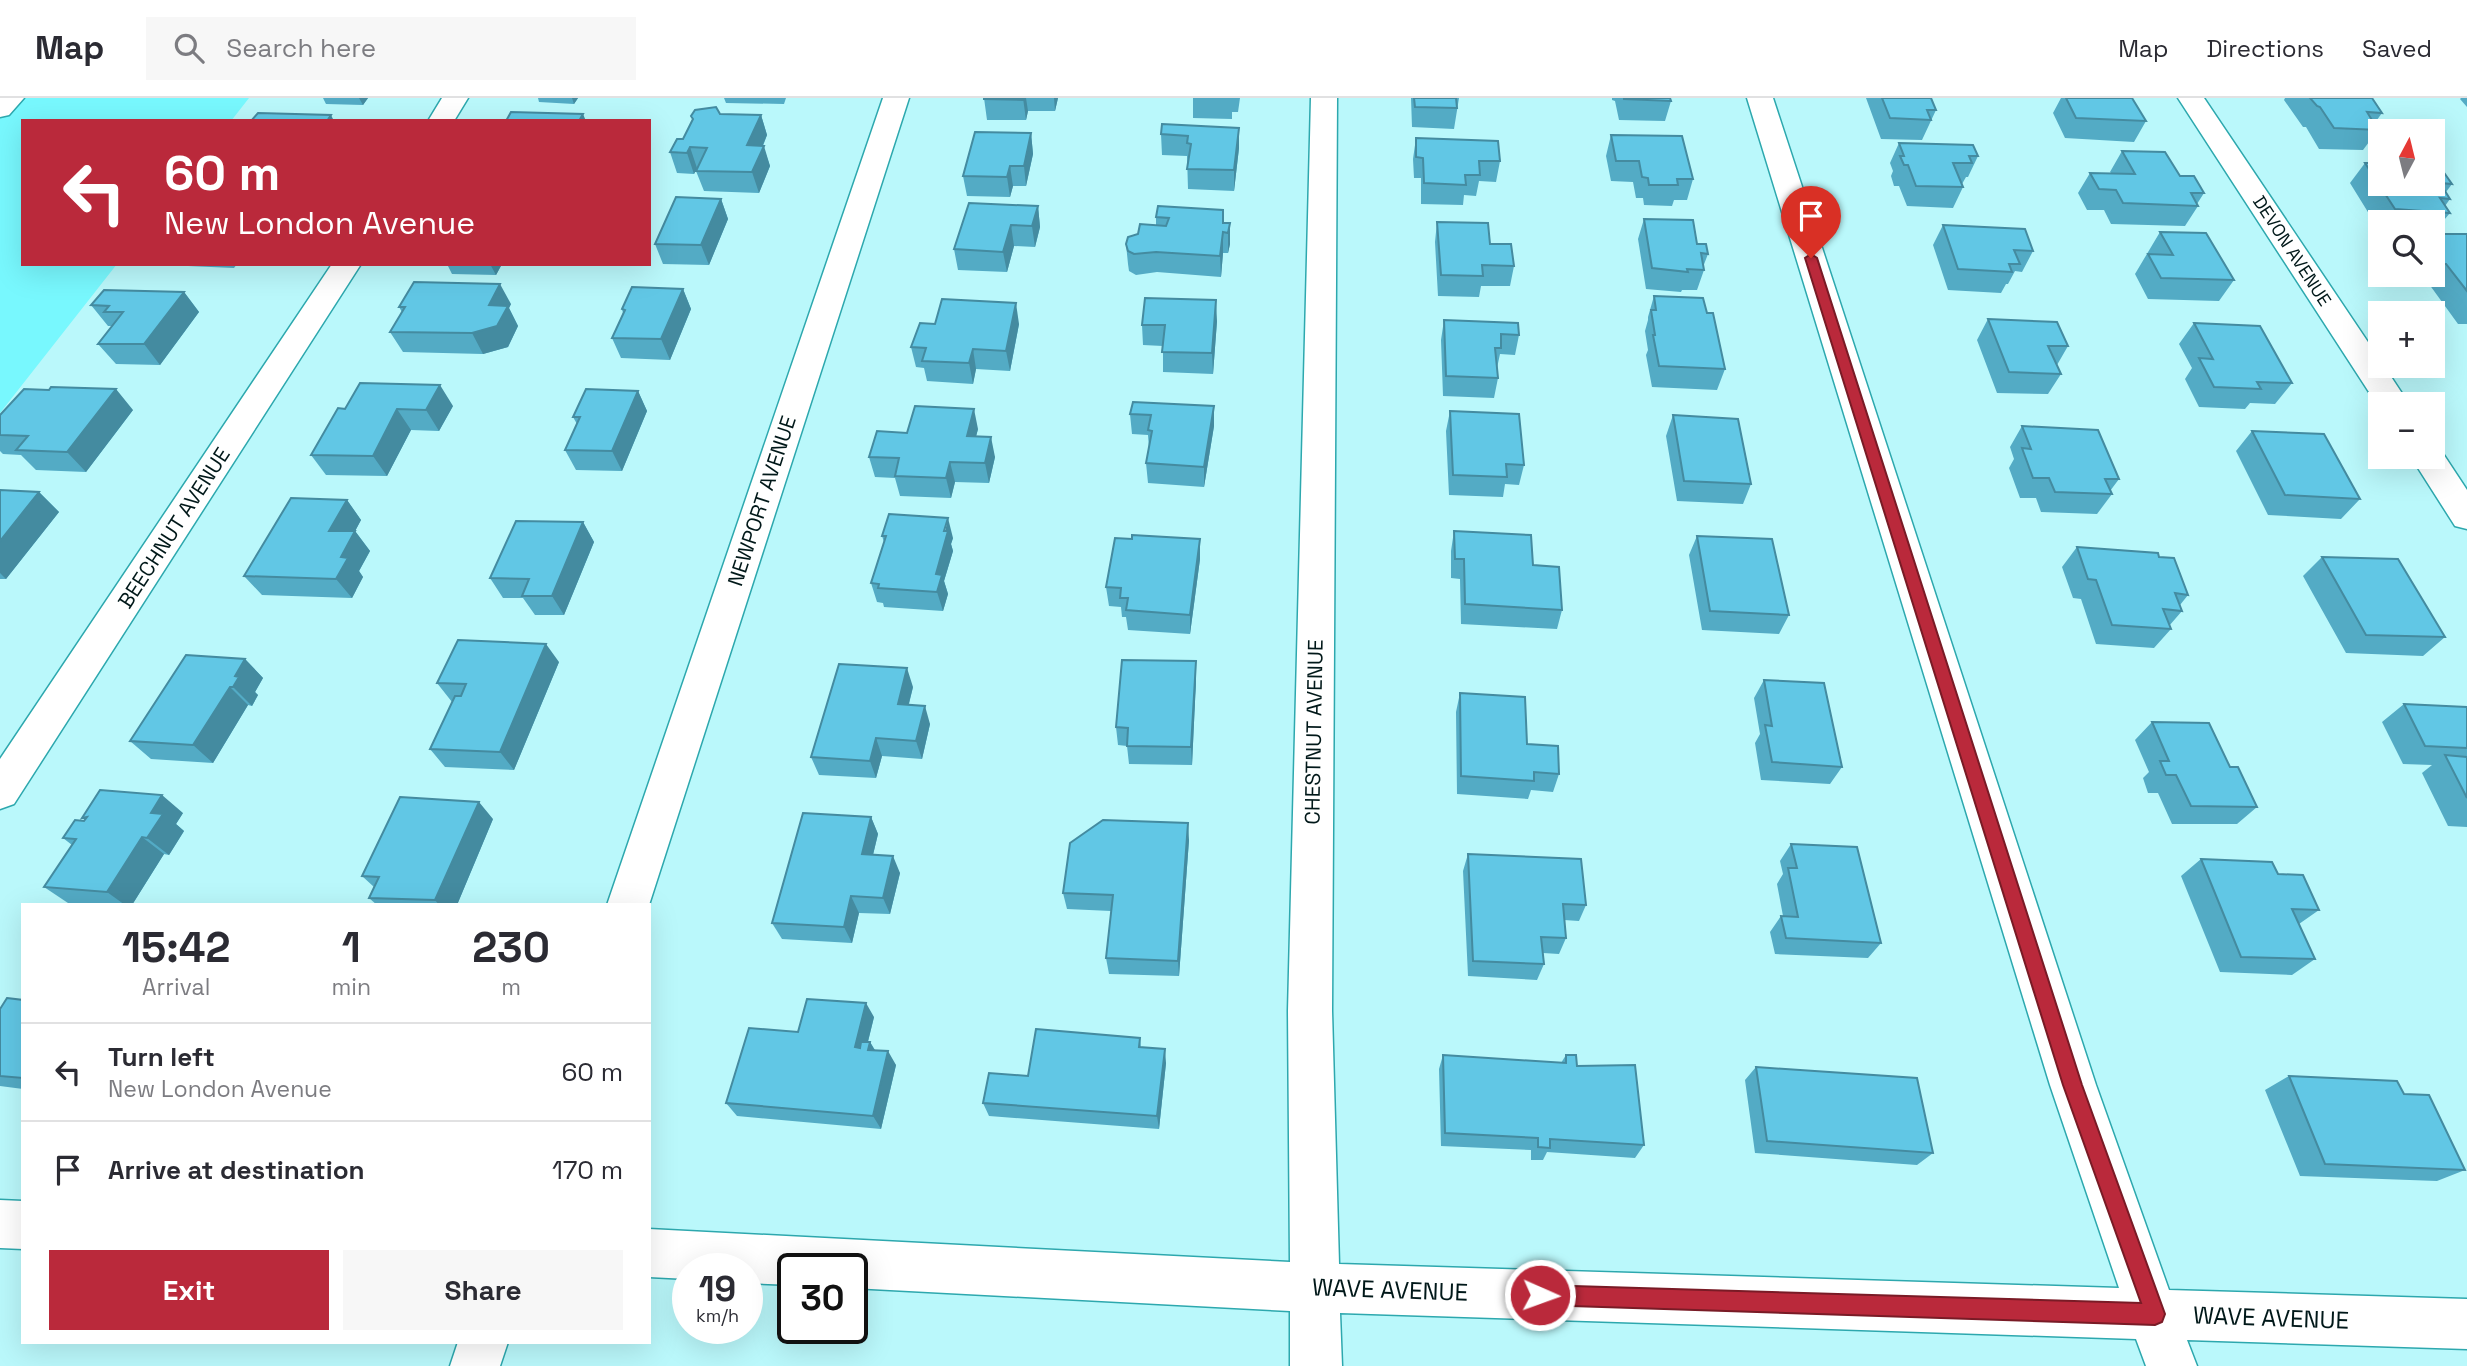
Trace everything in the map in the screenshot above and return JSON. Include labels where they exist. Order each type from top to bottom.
[{"type":"street","points":[[0,109],[11,98]]},
{"type":"street","points":[[441,119],[455,98]]},
{"type":"street","name":"NEWPORT AVENUE","points":[[629,903],[896,98]]},
{"type":"street","name":"CHESTNUT AVENUE","points":[[1316,1366],[1310,1011],[1324,98]]},
{"type":"street","points":[[1760,98],[2073,1085],[2171,1366]]},
{"type":"street","name":"DEVON AVENUE","points":[[2192,98],[2385,392]]},
{"type":"street","name":"BEECHNUT AVENUE","points":[[0,792],[346,266]]},
{"type":"street","points":[[2436,469],[2467,517]]},
{"type":"street","points":[[0,1224],[21,1225]]},
{"type":"street","name":"WAVE AVENUE","points":[[651,1253],[1316,1288],[2467,1324]]},
{"type":"street","points":[[475,1366],[482,1344]]},
{"type":"shaded area","points":[[0,98],[249,98],[233,119],[21,119],[21,266],[115,266],[0,413]]},
{"type":"building","points":[[1023,98],[1023,100],[984,99]]},
{"type":"building","points":[[1414,98],[1456,98],[1457,108],[1415,107]]},
{"type":"building","points":[[1670,98],[1671,101],[1624,99]]},
{"type":"building","points":[[1882,98],[1931,98],[1936,110],[1927,110],[1931,120],[1890,118]]},
{"type":"building","points":[[2066,98],[2132,98],[2146,121],[2076,118]]},
{"type":"building","points":[[2310,98],[2372,98],[2382,113],[2367,112],[2371,119],[2368,119],[2368,130],[2334,128]]},
{"type":"building","points":[[716,107],[720,114],[761,115],[747,145],[764,146],[752,172],[696,171],[707,148],[690,147],[687,153],[670,152],[677,139],[683,139],[695,110]]},
{"type":"building","points":[[511,112],[583,114],[580,119],[507,119]]},
{"type":"building","points":[[258,113],[331,115],[328,119],[253,119]]},
{"type":"building","points":[[1162,124],[1239,128],[1234,170],[1187,169],[1191,144],[1187,143],[1188,136],[1161,134]]},
{"type":"building","points":[[975,132],[1031,133],[1024,166],[1010,166],[1007,177],[963,176]]},
{"type":"building","points":[[1611,135],[1682,136],[1693,179],[1677,179],[1678,185],[1649,185],[1648,178],[1642,177],[1639,161],[1616,161]]},
{"type":"building","points":[[1416,138],[1498,141],[1500,161],[1479,161],[1480,175],[1465,175],[1466,185],[1424,183],[1423,158],[1416,157]]},
{"type":"building","points":[[1899,143],[1973,145],[1978,156],[1969,156],[1972,163],[1953,163],[1963,187],[1916,186],[1908,165],[1904,165],[1900,156],[1904,156]]},
{"type":"building","points":[[2122,151],[2165,152],[2180,176],[2194,176],[2204,193],[2191,193],[2198,206],[2123,203],[2116,190],[2099,189],[2090,173],[2135,174]]},
{"type":"building","points":[[2445,174],[2452,184],[2445,183]]},
{"type":"building","points":[[2445,191],[2450,199],[2440,198],[2450,213],[2445,213],[2445,210],[2395,209],[2387,196],[2445,196]]},
{"type":"building","points":[[676,197],[721,199],[701,245],[655,244]]},
{"type":"building","points":[[969,203],[1038,206],[1032,226],[1011,225],[1003,252],[954,249]]},
{"type":"building","points":[[1158,206],[1223,210],[1223,223],[1230,223],[1228,233],[1223,232],[1220,256],[1156,252],[1134,254],[1128,251],[1128,237],[1138,234],[1140,224],[1166,226],[1169,218],[1156,217]]},
{"type":"building","points":[[1644,219],[1693,220],[1697,244],[1706,244],[1708,254],[1701,253],[1704,270],[1687,269],[1688,272],[1652,268]]},
{"type":"building","points":[[1437,222],[1488,223],[1490,244],[1511,244],[1514,266],[1482,265],[1483,276],[1441,275]]},
{"type":"building","points":[[1943,225],[2025,229],[2033,251],[2014,250],[2020,264],[2009,264],[2012,272],[1958,269]]},
{"type":"building","points":[[2160,232],[2206,233],[2234,280],[2161,278],[2148,254],[2173,255]]},
{"type":"building","points":[[2445,234],[2467,234],[2467,291],[2446,264]]},
{"type":"building","points":[[414,282],[500,284],[489,305],[508,306],[497,326],[472,333],[390,332],[405,307],[399,307]]},
{"type":"building","points":[[632,287],[683,289],[661,339],[612,338]]},
{"type":"building","points":[[104,290],[184,292],[144,344],[98,344],[123,312],[104,312],[109,306],[91,305]]},
{"type":"building","points":[[1654,296],[1703,298],[1707,313],[1713,313],[1725,369],[1659,366],[1651,310],[1656,310]]},
{"type":"building","points":[[1145,298],[1216,300],[1212,353],[1162,352],[1165,325],[1142,325]]},
{"type":"building","points":[[942,299],[1016,303],[1006,351],[973,349],[969,363],[922,361],[926,348],[911,347],[920,323],[935,324]]},
{"type":"building","points":[[1988,319],[2057,322],[2068,346],[2048,346],[2061,374],[2009,372]]},
{"type":"building","points":[[1444,320],[1518,323],[1519,335],[1501,334],[1501,348],[1495,348],[1498,378],[1446,376]]},
{"type":"building","points":[[2194,323],[2260,326],[2292,383],[2257,382],[2261,389],[2214,387],[2199,358],[2213,359]]},
{"type":"building","points":[[360,383],[440,385],[426,410],[397,409],[373,456],[311,455],[338,408],[345,409]]},
{"type":"building","points":[[51,387],[116,389],[67,452],[16,450],[28,436],[0,435],[0,415],[24,389],[49,390]]},
{"type":"building","points":[[586,389],[638,391],[612,451],[565,450],[580,417],[573,417]]},
{"type":"building","points":[[1133,402],[1214,406],[1204,467],[1146,463],[1152,431],[1148,430],[1151,415],[1130,414]]},
{"type":"building","points":[[915,406],[974,409],[967,436],[991,437],[985,463],[950,462],[946,478],[895,476],[899,458],[869,457],[877,431],[907,433]]},
{"type":"building","points":[[1450,411],[1519,414],[1524,465],[1506,464],[1507,477],[1453,475]]},
{"type":"building","points":[[1673,415],[1738,419],[1751,484],[1684,481]]},
{"type":"building","points":[[2022,426],[2098,430],[2119,479],[2105,479],[2112,494],[2055,492],[2049,478],[2033,478],[2022,448],[2031,449]]},
{"type":"building","points":[[2252,431],[2324,434],[2360,499],[2285,495]]},
{"type":"building","points":[[0,490],[39,492],[0,541]]},
{"type":"building","points":[[291,498],[347,500],[329,531],[355,531],[341,557],[348,558],[336,579],[244,576]]},
{"type":"building","points":[[889,514],[948,518],[944,531],[948,531],[936,574],[942,575],[937,592],[878,588],[879,584],[871,583],[886,536],[882,536]]},
{"type":"building","points":[[516,521],[583,522],[552,596],[522,596],[529,579],[490,578]]},
{"type":"building","points":[[1454,531],[1531,535],[1533,565],[1559,567],[1562,610],[1465,604],[1464,559],[1455,559]]},
{"type":"building","points":[[1132,535],[1200,539],[1190,615],[1126,610],[1128,598],[1120,598],[1121,588],[1106,587],[1115,538],[1132,539]]},
{"type":"building","points":[[1697,536],[1772,539],[1789,615],[1710,611]]},
{"type":"building","points":[[2077,547],[2158,553],[2159,557],[2174,558],[2188,595],[2175,593],[2182,611],[2163,609],[2171,629],[2112,625],[2096,580],[2088,579]]},
{"type":"building","points":[[2322,557],[2398,559],[2445,637],[2366,635]]},
{"type":"building","points":[[458,640],[546,644],[500,752],[430,749],[455,696],[461,696],[466,684],[437,683]]},
{"type":"building","points":[[186,655],[245,659],[235,676],[239,677],[233,687],[230,687],[193,745],[130,741]]},
{"type":"building","points":[[1122,660],[1196,661],[1191,747],[1127,746],[1128,728],[1116,727]]},
{"type":"building","points":[[839,664],[907,668],[898,704],[925,706],[916,741],[876,738],[870,761],[811,757]]},
{"type":"building","points":[[1764,680],[1824,683],[1842,767],[1772,762],[1765,725],[1772,726]]},
{"type":"building","points":[[1460,693],[1525,697],[1527,744],[1558,746],[1559,774],[1534,772],[1534,781],[1461,776]]},
{"type":"building","points":[[2404,704],[2467,707],[2467,748],[2425,746]]},
{"type":"building","points":[[2152,722],[2209,723],[2230,767],[2238,767],[2257,807],[2191,806],[2176,775],[2166,775],[2160,761],[2169,761]]},
{"type":"building","points":[[2445,755],[2467,757],[2467,798]]},
{"type":"building","points":[[100,790],[162,795],[151,813],[163,814],[147,838],[142,837],[107,892],[44,887],[76,839],[63,838],[75,820],[84,821],[87,817],[82,818]]},
{"type":"building","points":[[400,797],[479,802],[435,900],[369,898],[379,877],[362,876]]},
{"type":"building","points":[[803,813],[871,817],[862,854],[893,856],[883,898],[851,896],[844,927],[772,923]]},
{"type":"building","points":[[1103,820],[1188,823],[1178,961],[1106,958],[1113,895],[1063,893],[1070,843]]},
{"type":"building","points":[[1791,844],[1857,847],[1881,943],[1786,938],[1781,916],[1798,917],[1788,868],[1797,868]]},
{"type":"building","points":[[1468,854],[1581,859],[1586,905],[1563,904],[1566,938],[1541,937],[1544,964],[1473,961]]},
{"type":"building","points":[[2201,859],[2272,862],[2278,874],[2303,875],[2319,910],[2292,909],[2315,959],[2241,957]]},
{"type":"building","points":[[7,998],[21,1000],[21,1078],[0,1076],[0,1009]]},
{"type":"building","points":[[807,999],[866,1003],[855,1047],[860,1048],[861,1042],[870,1042],[868,1050],[888,1051],[873,1116],[726,1103],[749,1028],[798,1032]]},
{"type":"building","points":[[1036,1029],[1140,1038],[1139,1047],[1165,1049],[1157,1116],[983,1103],[989,1073],[1028,1076]]},
{"type":"building","points":[[1443,1055],[1566,1063],[1566,1055],[1576,1055],[1577,1066],[1635,1065],[1644,1145],[1550,1139],[1550,1148],[1538,1147],[1538,1138],[1445,1133]]},
{"type":"building","points":[[1756,1067],[1917,1078],[1933,1153],[1767,1141]]},
{"type":"building","points":[[2289,1076],[2397,1081],[2404,1094],[2429,1095],[2465,1170],[2325,1164]]},
{"type":"route","points":[[1540,1295],[2155,1314],[2073,1085],[1811,258]]}]
